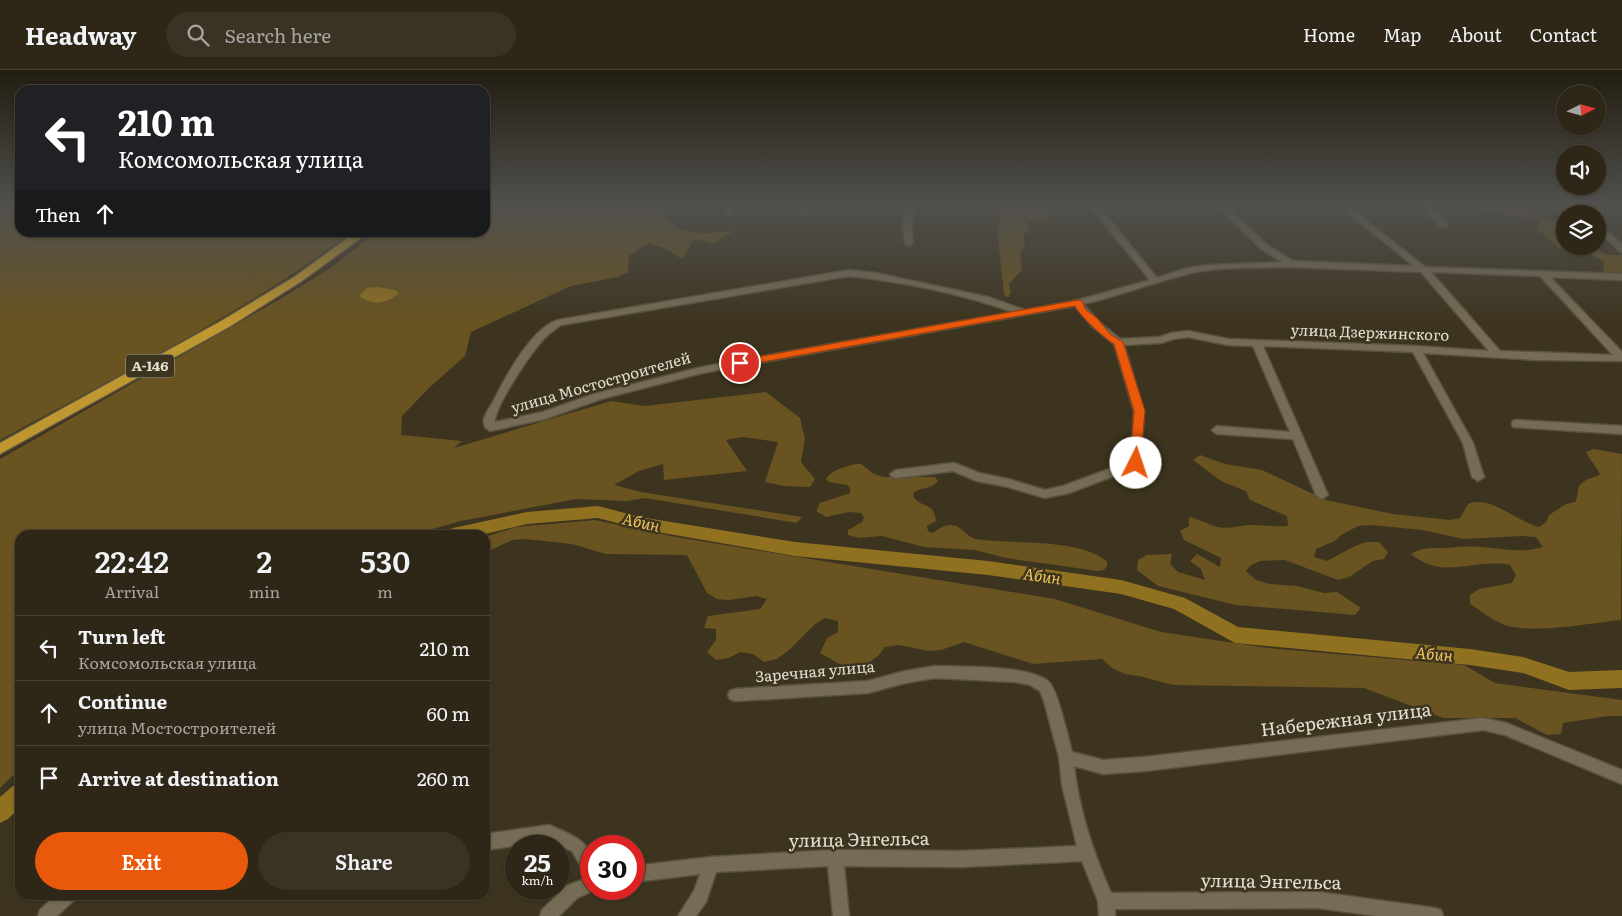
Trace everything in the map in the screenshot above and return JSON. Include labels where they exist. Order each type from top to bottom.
[{"type":"highway","name":"А-146","points":[[0,449],[225,324],[298,279],[346,244]]},
{"type":"street","points":[[1125,244],[1155,281]]},
{"type":"street","points":[[1262,244],[1292,264]]},
{"type":"street","points":[[1392,244],[1424,270],[1496,354]]},
{"type":"street","points":[[1023,312],[1078,303],[1187,271],[1209,268],[1292,264],[1622,277]]},
{"type":"street","name":"улица Мостостроителей","points":[[849,273],[876,276],[988,300],[1023,312],[694,372],[598,396],[544,415],[508,424],[490,427],[488,419],[534,343],[549,326],[558,323],[849,273]]},
{"type":"street","points":[[1543,275],[1622,358]]},
{"type":"street","points":[[896,474],[954,467],[977,477],[1008,483],[1045,494],[1066,490],[1136,463],[1140,411],[1118,342],[1107,336],[1094,320],[1082,311],[1078,303]]},
{"type":"street","name":"улица Дзержинского","points":[[1118,342],[1161,340],[1171,336],[1188,334],[1228,342],[1416,349],[1537,357],[1622,358]]},
{"type":"street","points":[[1257,343],[1322,495]]},
{"type":"street","points":[[1416,349],[1468,443],[1478,477]]},
{"type":"street","points":[[1517,424],[1622,430]]},
{"type":"street","points":[[1217,430],[1297,436]]},
{"type":"street","name":"Заречная улица","points":[[734,696],[868,687],[905,676],[935,672],[1016,676],[1033,680],[1045,687],[1051,700],[1066,757]]},
{"type":"street","name":"Набережная улица","points":[[1066,757],[1102,767],[1145,764],[1484,724],[1506,729],[1622,778]]},
{"type":"street","points":[[1066,757],[1069,785],[1086,853],[1106,908]]},
{"type":"street","points":[[490,841],[549,833],[577,846],[580,851]]},
{"type":"street","name":"улица Энгельса","points":[[645,873],[711,865],[835,858],[961,859],[1086,853]]},
{"type":"street","points":[[835,858],[841,916]]},
{"type":"street","points":[[686,916],[700,896],[711,865]]},
{"type":"street","points":[[548,916],[572,892],[580,889]]},
{"type":"street","points":[[46,916],[62,900]]},
{"type":"street","name":"улица Энгельса","points":[[1106,908],[1318,900],[1435,916]]},
{"type":"shaded area","points":[[0,244],[335,244],[223,317],[0,440]]},
{"type":"shaded area","points":[[361,244],[646,244],[629,256],[628,272],[618,277],[571,286],[471,332],[465,356],[429,388],[402,416],[401,435],[462,441],[454,448],[611,401],[645,406],[766,392],[800,418],[805,439],[801,462],[815,479],[810,487],[784,486],[765,482],[778,442],[743,437],[726,440],[747,471],[664,480],[663,464],[639,471],[614,485],[641,492],[802,517],[797,523],[645,498],[627,501],[576,499],[461,521],[429,530],[15,530],[15,774],[0,788],[0,459],[280,299],[330,268]]},
{"type":"shaded area","points":[[653,244],[691,244],[682,259],[664,248]]},
{"type":"shaded area","points":[[999,244],[1025,244],[1020,252],[1022,270],[1009,284],[1011,292],[1009,297],[1005,296]]},
{"type":"shaded area","points":[[1592,255],[1622,255],[1622,274],[1603,271],[1604,261]]},
{"type":"shaded area","points":[[377,287],[395,290],[399,293],[390,300],[379,302],[369,301],[359,296],[367,288]]},
{"type":"shaded area","points":[[1594,449],[1622,454],[1621,620],[1542,629],[1512,627],[1496,621],[1470,604],[1470,595],[1479,589],[1512,583],[1516,575],[1510,565],[1484,564],[1447,568],[1423,562],[1411,554],[1419,550],[1431,548],[1471,547],[1527,550],[1543,547],[1536,537],[1463,539],[1422,530],[1371,525],[1358,526],[1341,535],[1335,541],[1316,549],[1314,557],[1327,561],[1366,542],[1379,542],[1388,552],[1384,559],[1373,561],[1349,577],[1338,580],[1285,560],[1260,561],[1251,565],[1246,571],[1256,580],[1270,584],[1297,586],[1324,593],[1337,592],[1361,608],[1355,615],[1236,605],[1158,586],[1137,570],[1138,560],[1147,555],[1172,554],[1170,564],[1178,572],[1205,580],[1201,569],[1190,561],[1197,554],[1220,567],[1221,558],[1184,540],[1180,531],[1189,526],[1189,517],[1223,528],[1249,525],[1288,526],[1287,516],[1250,500],[1246,491],[1221,481],[1193,460],[1200,455],[1225,464],[1262,470],[1326,500],[1393,514],[1450,520],[1460,518],[1468,504],[1476,502],[1485,503],[1539,527],[1546,522],[1549,515],[1566,504],[1575,502],[1581,483],[1600,475],[1586,452]]},
{"type":"shaded area","points":[[861,464],[874,474],[884,477],[935,477],[938,481],[936,484],[914,492],[913,496],[920,503],[933,510],[936,521],[927,526],[928,531],[933,533],[943,526],[950,525],[958,527],[976,539],[1044,543],[1079,548],[1094,553],[1107,561],[1107,566],[1104,570],[1098,571],[1006,558],[975,550],[924,547],[882,536],[860,538],[848,535],[848,530],[862,522],[864,517],[861,513],[849,512],[826,517],[816,511],[820,503],[850,493],[850,488],[847,485],[829,482],[826,479],[843,467]]},
{"type":"shaded area","points":[[595,520],[676,537],[1055,599],[1161,632],[1268,648],[1464,665],[1495,683],[1622,700],[1622,716],[1608,716],[1563,723],[1561,734],[1547,735],[1515,718],[1443,718],[1364,688],[1173,685],[1125,674],[1112,668],[1102,659],[1033,664],[964,642],[941,650],[928,651],[899,645],[885,647],[878,656],[857,671],[843,666],[820,653],[827,638],[838,632],[838,621],[825,618],[814,625],[788,651],[777,659],[764,662],[753,654],[740,652],[729,658],[716,660],[707,652],[716,640],[716,629],[704,628],[708,616],[760,609],[767,599],[756,596],[729,600],[717,599],[707,593],[687,555],[606,554],[572,544],[525,539],[512,540],[490,551],[490,535],[516,527]]},
{"type":"waterway","name":"Абин","points":[[475,530],[527,518],[598,512],[640,523],[795,549],[988,568],[1121,587],[1179,603],[1235,635],[1470,657],[1523,665],[1569,681],[1622,679]]},
{"type":"waterway","name":"Абин","points":[[0,812],[15,798]]},
{"type":"route","points":[[740,363],[1078,303],[1082,311],[1094,320],[1107,336],[1118,342],[1130,387],[1140,411],[1136,463]]}]
